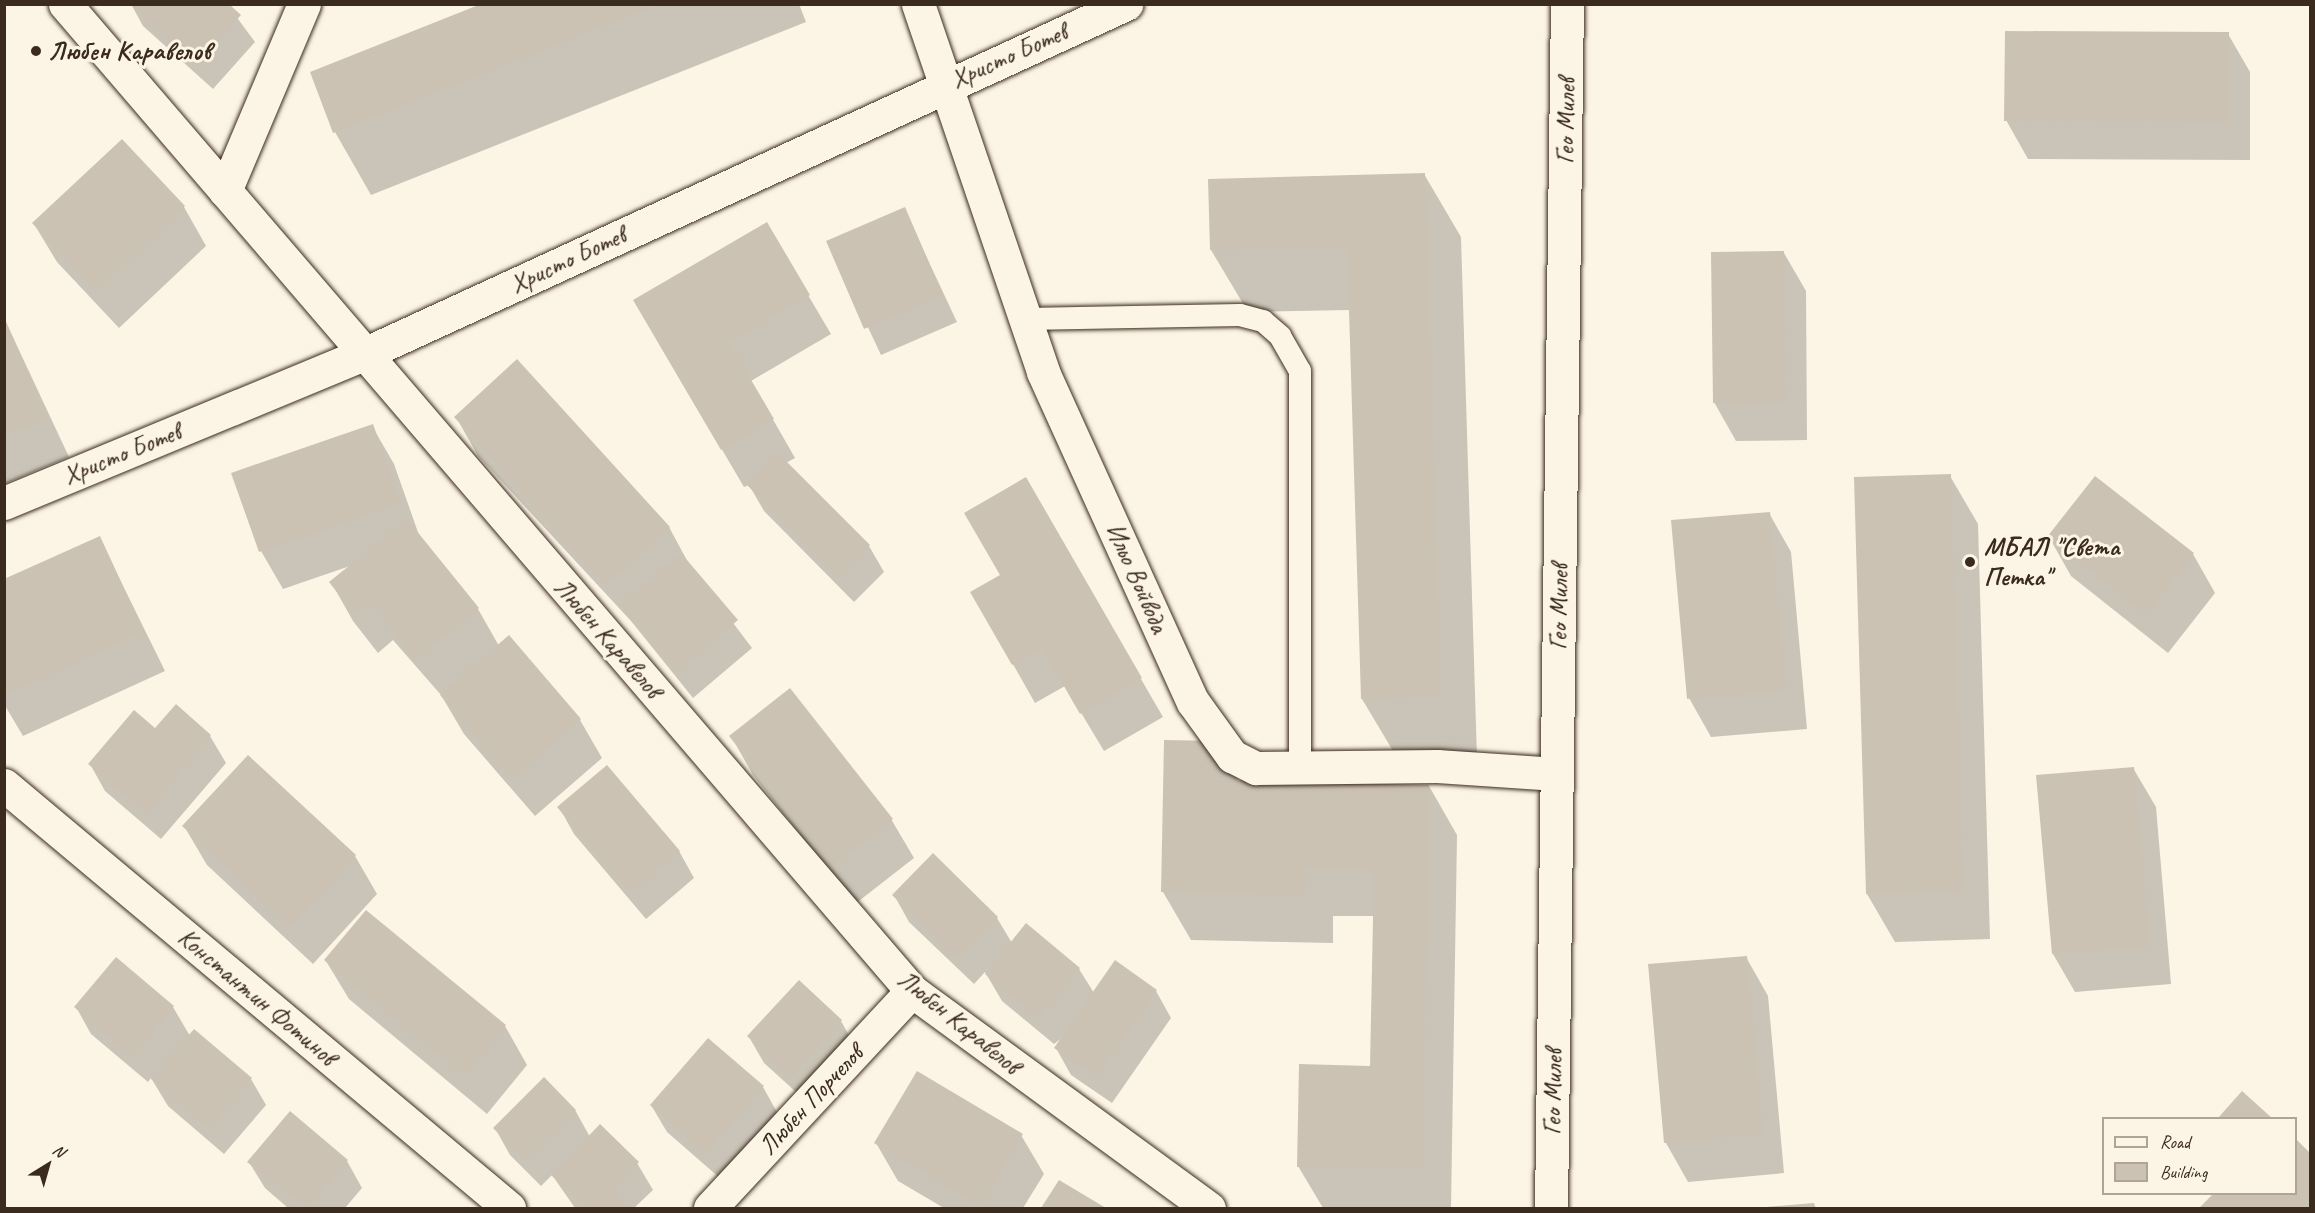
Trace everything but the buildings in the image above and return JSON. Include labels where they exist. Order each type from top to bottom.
[{"type":"street","name":"Любен Каравелов","points":[[65,4],[912,991],[1209,1209]]},
{"type":"street","points":[[225,191],[304,4]]},
{"type":"street","name":"Ильо Войвода","points":[[918,4],[948,83],[1043,372],[1193,702],[1232,756],[1256,768],[1437,766],[1557,774]]},
{"type":"street","name":"Христо Ботев","points":[[4,503],[364,354],[948,83],[1126,4]]},
{"type":"street","name":"Гео Милев","points":[[1551,1209],[1568,4]]},
{"type":"street","name":"Константин Фотинов","points":[[4,784],[508,1209]]},
{"type":"street","name":"Любен Порчелов","points":[[710,1209],[912,991]]},
{"type":"lane","points":[[1026,319],[1240,315],[1263,321],[1280,336],[1300,371],[1300,767]]},
{"type":"place","name":"Любен Каравелов","points":[[36,51]]},
{"type":"place","name":"МБАЛ \"Света Петка\"","points":[[1970,562]]}]
